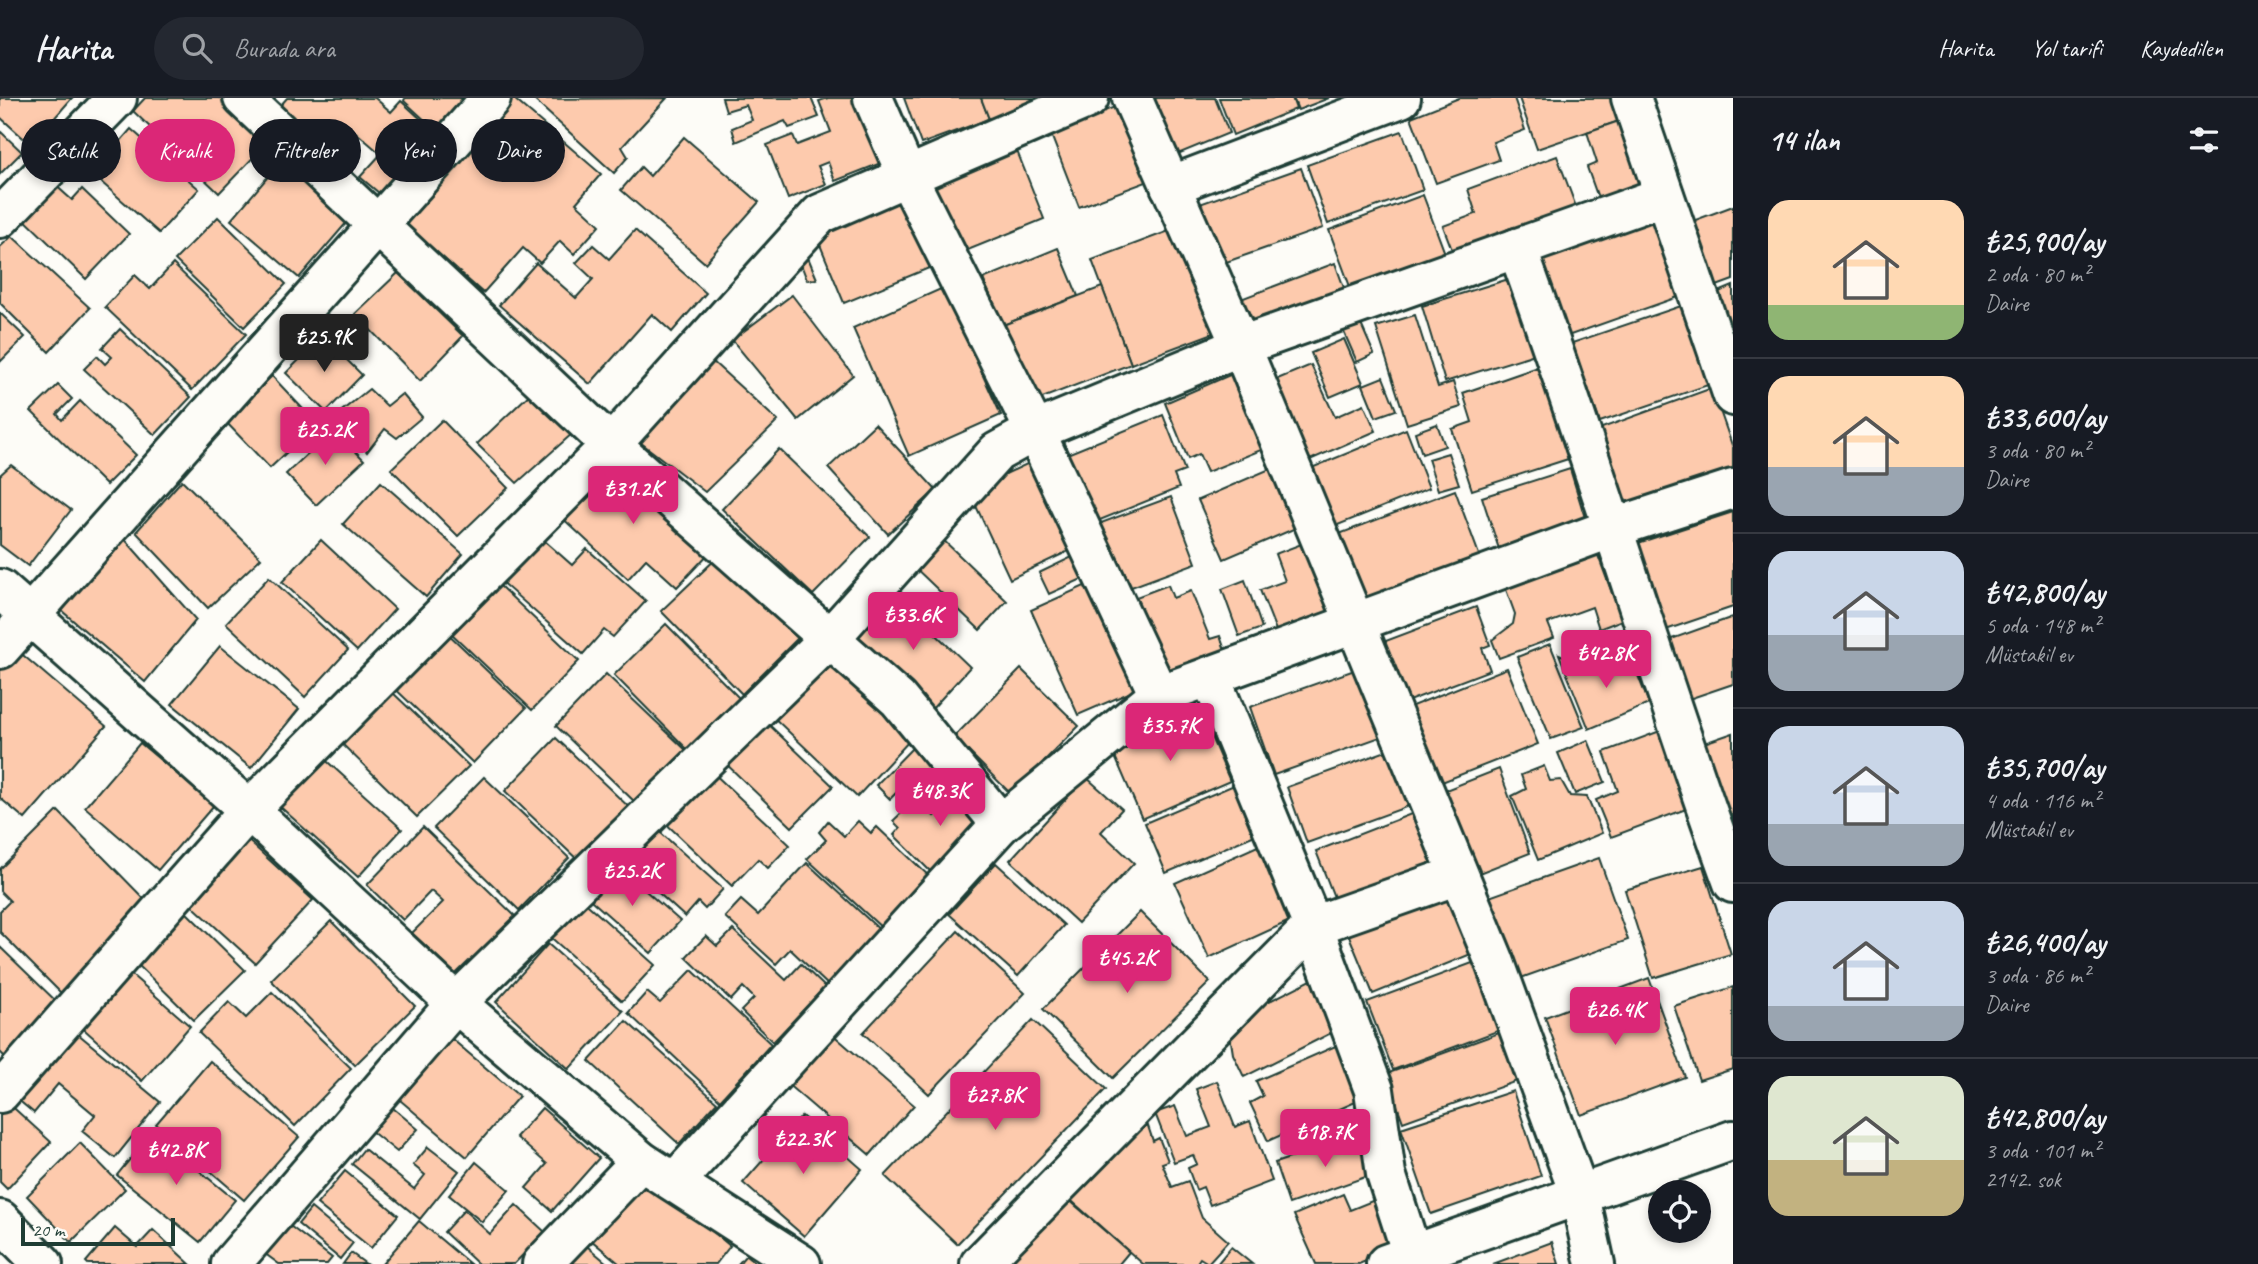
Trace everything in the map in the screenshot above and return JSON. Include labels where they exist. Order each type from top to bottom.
[{"type":"street","points":[[0,218],[117,98]]},
{"type":"street","points":[[243,98],[378,222],[611,445],[898,699],[1001,824]]},
{"type":"street","points":[[0,649],[491,98]]},
{"type":"street","points":[[873,98],[907,176],[1035,431],[1159,695]]},
{"type":"street","points":[[0,1093],[249,810],[611,445],[820,214],[1089,98]]},
{"type":"street","points":[[1132,98],[1241,346],[1494,960],[1580,1196],[1595,1264]]},
{"type":"street","points":[[1631,98],[1733,396]]},
{"type":"street","points":[[1170,186],[1384,101]]},
{"type":"street","points":[[230,1264],[456,1003],[830,638],[997,452],[1035,431],[1241,346],[1664,196]]},
{"type":"street","points":[[1517,248],[1571,394],[1675,726],[1733,883]]},
{"type":"street","points":[[675,1182],[1001,824],[1159,695],[1611,528],[1733,489]]},
{"type":"street","points":[[0,589],[249,810],[456,1003],[641,1161],[801,1264]]},
{"type":"street","points":[[1210,676],[1313,926],[1374,1090],[1386,1174],[1404,1260],[1733,1140]]},
{"type":"street","points":[[980,1264],[1313,926],[1458,875]]},
{"type":"street","points":[[542,1264],[641,1161]]},
{"type":"street","points":[[0,1220],[43,1264]]},
{"type":"building","points":[[0,98],[72,98],[54,119],[21,119],[21,136],[0,117]]},
{"type":"building","points":[[145,98],[220,98],[249,126],[249,162],[235,176],[235,119],[141,119],[133,111]]},
{"type":"building","points":[[287,98],[375,98],[391,112],[401,101],[421,119],[375,119],[375,149],[361,137],[361,119],[295,119],[280,106]]},
{"type":"building","points":[[405,98],[472,98],[453,119],[424,119],[404,101]]},
{"type":"building","points":[[513,98],[537,119],[494,119]]},
{"type":"building","points":[[667,98],[622,147],[628,157],[614,173],[565,128],[565,119],[555,119],[533,99]]},
{"type":"building","points":[[722,98],[811,98],[819,117],[789,128],[785,121],[736,142],[732,128],[752,120],[746,105],[726,111]]},
{"type":"building","points":[[828,98],[855,98],[881,163],[835,181],[828,162],[818,166],[826,184],[788,199],[767,145],[793,135],[797,145],[831,132],[819,101]]},
{"type":"building","points":[[904,98],[981,98],[989,119],[921,144]]},
{"type":"building","points":[[981,98],[1035,98],[1036,101],[989,119]]},
{"type":"building","points":[[1151,98],[1215,98],[1229,133],[1173,156]]},
{"type":"building","points":[[1219,98],[1292,98],[1296,109],[1233,135]]},
{"type":"building","points":[[1293,98],[1329,98],[1298,110]]},
{"type":"building","points":[[1459,98],[1514,98],[1525,130],[1493,142],[1499,160],[1436,183],[1411,117]]},
{"type":"building","points":[[1519,98],[1614,98],[1622,120],[1537,149]]},
{"type":"building","points":[[1120,105],[1149,181],[1079,207],[1050,132]]},
{"type":"building","points":[[1622,120],[1647,195],[1602,209],[1587,167],[1597,163],[1587,132]]},
{"type":"building","points":[[131,129],[135,133],[135,182],[191,182],[199,189],[159,233],[101,182],[121,182],[121,141]]},
{"type":"building","points":[[0,131],[21,153],[0,174]]},
{"type":"building","points":[[1402,131],[1423,190],[1328,224],[1307,165]]},
{"type":"building","points":[[684,137],[759,202],[705,263],[621,190],[641,167],[650,176]]},
{"type":"building","points":[[565,143],[601,174],[576,203],[600,225],[574,254],[560,241],[540,263],[523,248],[483,293],[403,222],[438,182],[457,182],[457,161],[471,145],[471,182],[565,182]]},
{"type":"building","points":[[1017,151],[1044,219],[963,252],[934,184]]},
{"type":"building","points":[[1557,156],[1579,215],[1456,260],[1443,226],[1476,214],[1468,189]]},
{"type":"building","points":[[375,161],[375,182],[389,182],[379,193],[361,176]]},
{"type":"building","points":[[1301,168],[1323,228],[1215,266],[1194,206]]},
{"type":"building","points":[[52,182],[72,200],[82,189],[129,234],[86,279],[20,215]]},
{"type":"building","points":[[207,182],[230,182],[219,193]]},
{"type":"building","points":[[263,182],[307,182],[348,221],[299,278],[231,220]]},
{"type":"building","points":[[1423,195],[1449,264],[1355,300],[1329,230]]},
{"type":"building","points":[[905,198],[934,266],[844,303],[816,235]]},
{"type":"building","points":[[1733,206],[1733,280],[1714,287],[1690,222]]},
{"type":"building","points":[[1651,211],[1681,296],[1562,338],[1533,253]]},
{"type":"building","points":[[218,217],[286,284],[244,327],[175,260]]},
{"type":"building","points":[[1177,228],[1216,332],[1131,364],[1092,260]]},
{"type":"building","points":[[635,230],[706,293],[672,332],[652,314],[590,384],[499,305],[536,263],[576,298],[593,279],[576,263],[593,245],[609,259]]},
{"type":"building","points":[[12,236],[90,308],[49,352],[0,303],[0,247]]},
{"type":"building","points":[[1058,248],[1078,296],[1003,325],[983,279]]},
{"type":"building","points":[[807,255],[817,279],[807,280],[799,259]]},
{"type":"building","points":[[1335,263],[1348,299],[1245,336],[1233,302]]},
{"type":"building","points":[[173,264],[246,334],[192,390],[105,307],[135,275],[150,289]]},
{"type":"building","points":[[398,273],[463,336],[420,381],[355,314]]},
{"type":"building","points":[[1515,277],[1538,353],[1445,382],[1422,306]]},
{"type":"building","points":[[1733,286],[1733,337],[1716,293]]},
{"type":"building","points":[[1102,287],[1131,364],[1032,402],[1003,325]]},
{"type":"building","points":[[943,288],[1001,415],[909,456],[853,328]]},
{"type":"building","points":[[792,295],[853,375],[798,420],[732,340]]},
{"type":"building","points":[[1681,306],[1708,385],[1600,422],[1572,343]]},
{"type":"building","points":[[0,313],[25,337],[0,362]]},
{"type":"building","points":[[1415,315],[1438,387],[1453,382],[1461,407],[1407,424],[1376,327]]},
{"type":"building","points":[[1360,322],[1374,354],[1357,362],[1343,330]]},
{"type":"building","points":[[120,329],[191,397],[155,435],[84,369],[97,356],[105,364],[112,357],[102,348]]},
{"type":"building","points":[[323,336],[362,375],[326,412],[286,373]]},
{"type":"building","points":[[1344,339],[1363,383],[1330,397],[1311,353]]},
{"type":"building","points":[[711,360],[778,421],[705,492],[636,439]]},
{"type":"building","points":[[1311,365],[1335,417],[1364,404],[1376,431],[1310,460],[1275,380]]},
{"type":"building","points":[[1538,367],[1568,459],[1472,490],[1452,429],[1472,422],[1463,393]]},
{"type":"building","points":[[1239,371],[1271,446],[1207,472],[1199,454],[1188,459],[1165,403]]},
{"type":"building","points":[[272,376],[317,424],[270,468],[224,420]]},
{"type":"building","points":[[1383,377],[1396,410],[1376,417],[1363,385]]},
{"type":"building","points":[[58,385],[72,399],[57,414],[62,420],[80,401],[136,455],[106,485],[31,411]]},
{"type":"building","points":[[1712,388],[1733,448],[1733,471],[1628,508],[1599,429]]},
{"type":"building","points":[[369,389],[387,406],[402,394],[422,417],[397,438],[385,429],[367,452],[338,414]]},
{"type":"building","points":[[532,392],[573,433],[517,483],[477,444]]},
{"type":"building","points":[[1163,415],[1185,471],[1174,475],[1179,488],[1095,522],[1067,454]]},
{"type":"building","points":[[442,420],[508,488],[458,536],[391,469]]},
{"type":"building","points":[[875,424],[936,490],[888,534],[828,468]]},
{"type":"building","points":[[1437,424],[1445,446],[1422,454],[1415,432]]},
{"type":"building","points":[[334,429],[364,460],[316,505],[286,474]]},
{"type":"building","points":[[1406,429],[1429,488],[1333,527],[1309,469]]},
{"type":"building","points":[[779,449],[870,537],[813,595],[722,509]]},
{"type":"building","points":[[1448,453],[1459,484],[1438,490],[1428,459]]},
{"type":"building","points":[[612,457],[712,550],[677,587],[646,559],[628,579],[558,514]]},
{"type":"building","points":[[1029,463],[1071,550],[1010,579],[969,491]]},
{"type":"building","points":[[11,465],[71,510],[28,566],[0,545],[0,475]]},
{"type":"building","points":[[1279,465],[1305,524],[1224,559],[1198,500]]},
{"type":"building","points":[[1570,469],[1586,521],[1499,549],[1482,497]]},
{"type":"building","points":[[182,480],[261,558],[208,608],[136,532]]},
{"type":"building","points":[[381,482],[463,554],[426,597],[343,524]]},
{"type":"building","points":[[1455,490],[1481,560],[1365,604],[1339,534]]},
{"type":"building","points":[[1171,497],[1196,563],[1126,589],[1101,523]]},
{"type":"building","points":[[1733,512],[1733,607],[1660,632],[1632,545]]},
{"type":"building","points":[[937,534],[1007,601],[980,630],[910,563]]},
{"type":"building","points":[[538,535],[572,565],[587,549],[646,601],[613,637],[604,630],[583,654],[498,579]]},
{"type":"building","points":[[122,536],[196,620],[145,682],[62,611]]},
{"type":"building","points":[[321,540],[395,609],[357,651],[282,582]]},
{"type":"building","points":[[1312,540],[1341,615],[1279,638],[1260,590],[1285,581],[1275,554]]},
{"type":"building","points":[[1593,542],[1622,620],[1599,629],[1592,607],[1548,623],[1554,638],[1499,658],[1492,640],[1513,624],[1515,614],[1501,576]]},
{"type":"building","points":[[721,554],[801,635],[742,694],[661,611]]},
{"type":"building","points":[[1072,557],[1082,579],[1049,594],[1039,573]]},
{"type":"building","points":[[269,577],[348,650],[305,697],[226,623]]},
{"type":"building","points":[[1245,580],[1262,628],[1239,636],[1222,589]]},
{"type":"building","points":[[1091,583],[1138,689],[1078,715],[1031,610]]},
{"type":"building","points":[[498,584],[579,661],[532,710],[451,633]]},
{"type":"building","points":[[1168,585],[1173,598],[1191,591],[1210,639],[1220,636],[1227,656],[1167,678],[1136,597]]},
{"type":"building","points":[[894,594],[970,667],[932,709],[855,638]]},
{"type":"building","points":[[1476,607],[1490,645],[1482,648],[1490,670],[1406,702],[1383,642]]},
{"type":"building","points":[[1733,617],[1733,684],[1683,701],[1663,642]]},
{"type":"building","points":[[666,624],[743,702],[691,753],[614,675]]},
{"type":"building","points":[[441,627],[526,708],[473,763],[388,682]]},
{"type":"building","points":[[1550,644],[1584,727],[1551,739],[1517,657]]},
{"type":"building","points":[[220,646],[299,709],[251,768],[172,704]]},
{"type":"building","points":[[17,650],[106,726],[25,819],[0,798],[0,670]]},
{"type":"building","points":[[1559,654],[1595,670],[1630,655],[1649,704],[1589,729]]},
{"type":"building","points":[[824,656],[911,739],[857,797],[769,713]]},
{"type":"building","points":[[1363,667],[1386,735],[1274,775],[1250,707]]},
{"type":"building","points":[[1507,668],[1538,744],[1437,784],[1407,708]]},
{"type":"building","points":[[1021,669],[1079,726],[1011,794],[954,737]]},
{"type":"building","points":[[606,674],[688,752],[637,804],[556,726]]},
{"type":"building","points":[[389,689],[469,766],[417,817],[338,740]]},
{"type":"building","points":[[1198,707],[1230,781],[1142,819],[1110,745]]},
{"type":"building","points":[[762,718],[833,786],[792,827],[722,760]]},
{"type":"building","points":[[1660,731],[1689,808],[1611,837],[1596,800],[1618,791],[1604,752]]},
{"type":"building","points":[[1733,733],[1733,832],[1701,744]]},
{"type":"building","points":[[556,738],[632,810],[581,863],[505,791]]},
{"type":"building","points":[[1588,740],[1605,782],[1575,794],[1558,753]]},
{"type":"building","points":[[140,743],[214,805],[158,870],[85,807]]},
{"type":"building","points":[[917,743],[951,776],[925,802],[906,783],[890,799],[876,785]]},
{"type":"building","points":[[1400,746],[1420,802],[1307,843],[1287,787]]},
{"type":"building","points":[[320,755],[402,829],[358,877],[276,803]]},
{"type":"building","points":[[1544,766],[1550,781],[1561,780],[1570,796],[1587,797],[1602,833],[1538,860],[1512,796],[1526,789],[1521,775]]},
{"type":"building","points":[[708,768],[790,845],[768,868],[758,859],[732,886],[660,818]]},
{"type":"building","points":[[1499,769],[1530,853],[1474,875],[1443,791]]},
{"type":"building","points":[[484,777],[569,858],[519,910],[434,828]]},
{"type":"building","points":[[1086,777],[1122,809],[1101,832],[1134,863],[1078,923],[1010,860]]},
{"type":"building","points":[[1234,785],[1255,835],[1166,873],[1145,823]]},
{"type":"building","points":[[963,787],[991,816],[933,874],[894,835],[900,828],[893,821],[917,798],[934,816]]},
{"type":"building","points":[[1424,809],[1447,868],[1339,910],[1316,851]]},
{"type":"building","points":[[58,811],[152,907],[63,995],[0,932],[0,911],[10,901],[0,891],[0,869]]},
{"type":"building","points":[[828,821],[844,836],[858,821],[871,833],[877,827],[931,878],[883,929],[807,859],[826,840],[819,832]]},
{"type":"building","points":[[651,824],[723,889],[705,909],[698,902],[685,917],[620,858]]},
{"type":"building","points":[[423,827],[516,917],[458,976],[412,933],[443,902],[431,891],[403,920],[367,885]]},
{"type":"building","points":[[243,836],[313,900],[255,963],[185,899]]},
{"type":"building","points":[[1262,844],[1296,918],[1209,958],[1175,883]]},
{"type":"building","points":[[1599,858],[1628,940],[1518,979],[1489,897]]},
{"type":"building","points":[[613,862],[680,921],[651,953],[584,894]]},
{"type":"building","points":[[807,863],[882,932],[830,987],[790,949],[776,964],[725,917],[741,900],[758,915]]},
{"type":"building","points":[[996,863],[1064,925],[1018,976],[949,914]]},
{"type":"building","points":[[1703,866],[1731,954],[1653,978],[1625,890]]},
{"type":"building","points":[[1449,888],[1476,952],[1373,994],[1347,931]]},
{"type":"building","points":[[579,897],[655,965],[622,1001],[546,933]]},
{"type":"building","points":[[182,908],[245,970],[194,1020],[132,959]]},
{"type":"building","points":[[1140,912],[1210,982],[1113,1078],[1043,1009]]},
{"type":"building","points":[[331,921],[415,1006],[355,1065],[271,980]]},
{"type":"building","points":[[733,930],[786,980],[801,964],[825,987],[773,1042],[741,1011],[754,998],[743,987],[731,1000],[686,957],[706,936],[717,946]]},
{"type":"building","points":[[958,931],[1025,993],[929,1094],[863,1033]]},
{"type":"building","points":[[548,944],[623,1011],[569,1069],[496,1002]]},
{"type":"building","points":[[0,947],[60,1005],[7,1059],[0,1052]]},
{"type":"building","points":[[1475,962],[1500,1030],[1393,1070],[1367,1002]]},
{"type":"building","points":[[125,969],[190,1026],[142,1081],[77,1023]]},
{"type":"building","points":[[692,970],[771,1044],[720,1100],[628,1013],[647,992],[660,1003]]},
{"type":"building","points":[[1649,978],[1685,1077],[1581,1115],[1545,1017]]},
{"type":"building","points":[[1313,979],[1339,1029],[1244,1077],[1233,1054],[1228,1022]]},
{"type":"building","points":[[1733,987],[1733,1069],[1699,1080],[1674,1006]]},
{"type":"building","points":[[272,992],[351,1068],[295,1126],[199,1033],[229,1002],[246,1018]]},
{"type":"building","points":[[1033,1020],[1106,1089],[957,1244],[885,1176]]},
{"type":"building","points":[[626,1021],[717,1102],[679,1144],[589,1061]]},
{"type":"building","points":[[830,1032],[914,1105],[870,1155],[786,1083]]},
{"type":"building","points":[[77,1033],[160,1102],[115,1158],[82,1131],[95,1115],[58,1084],[34,1113],[10,1093],[36,1061],[47,1069]]},
{"type":"building","points":[[1499,1033],[1517,1081],[1403,1122],[1386,1074]]},
{"type":"building","points":[[446,1034],[519,1096],[467,1157],[394,1095]]},
{"type":"building","points":[[1340,1044],[1349,1065],[1344,1067],[1360,1100],[1268,1141],[1250,1103],[1263,1096],[1256,1081]]},
{"type":"building","points":[[210,1061],[299,1137],[244,1200],[156,1124]]},
{"type":"building","points":[[1217,1081],[1235,1127],[1250,1121],[1272,1181],[1210,1205],[1203,1187],[1196,1190],[1188,1168],[1197,1164],[1193,1155],[1174,1162],[1155,1113],[1175,1106],[1187,1136],[1211,1127],[1196,1089]]},
{"type":"building","points":[[1513,1091],[1541,1176],[1431,1214],[1401,1128]]},
{"type":"building","points":[[4,1099],[51,1142],[7,1189],[0,1182],[0,1103]]},
{"type":"building","points":[[387,1103],[418,1129],[397,1152],[366,1127]]},
{"type":"building","points":[[542,1108],[599,1158],[552,1211],[526,1188],[547,1164],[516,1137]]},
{"type":"building","points":[[1143,1111],[1153,1141],[1159,1138],[1168,1161],[1162,1163],[1172,1187],[1188,1181],[1202,1218],[1228,1241],[1208,1263],[1200,1258],[1196,1264],[1143,1264],[1065,1195]]},
{"type":"building","points":[[802,1116],[862,1169],[804,1236],[743,1183]]},
{"type":"building","points":[[152,1132],[235,1200],[200,1242],[117,1175]]},
{"type":"building","points":[[1361,1134],[1374,1174],[1289,1204],[1275,1163]]},
{"type":"building","points":[[80,1143],[125,1189],[71,1242],[27,1196]]},
{"type":"building","points":[[428,1147],[459,1171],[420,1219],[352,1164],[364,1149],[414,1189],[425,1175],[413,1165]]},
{"type":"building","points":[[476,1162],[509,1190],[482,1222],[449,1195]]},
{"type":"building","points":[[639,1170],[730,1246],[716,1264],[620,1264],[585,1235]]},
{"type":"building","points":[[345,1171],[398,1215],[371,1248],[317,1204]]},
{"type":"building","points":[[1061,1193],[1129,1252],[1119,1264],[1016,1264],[1007,1255]]},
{"type":"building","points":[[1343,1194],[1350,1210],[1377,1199],[1398,1247],[1359,1264],[1316,1264],[1294,1215]]},
{"type":"building","points":[[516,1205],[545,1232],[514,1264],[478,1264],[444,1232],[464,1210],[490,1234]]},
{"type":"building","points":[[311,1208],[353,1243],[340,1259],[298,1224]]},
{"type":"building","points":[[419,1221],[470,1264],[382,1264]]},
{"type":"building","points":[[286,1223],[332,1258],[327,1264],[279,1264],[264,1253]]},
{"type":"building","points":[[115,1228],[137,1247],[153,1230],[190,1264],[88,1264],[86,1262]]},
{"type":"building","points":[[575,1236],[608,1264],[552,1264]]},
{"type":"building","points":[[1552,1242],[1559,1264],[1493,1264]]},
{"type":"building","points":[[1231,1247],[1252,1264],[1217,1264]]},
{"type":"building","points":[[351,1253],[366,1264],[343,1264]]},
{"type":"building","points":[[746,1255],[757,1264],[738,1264]]}]
